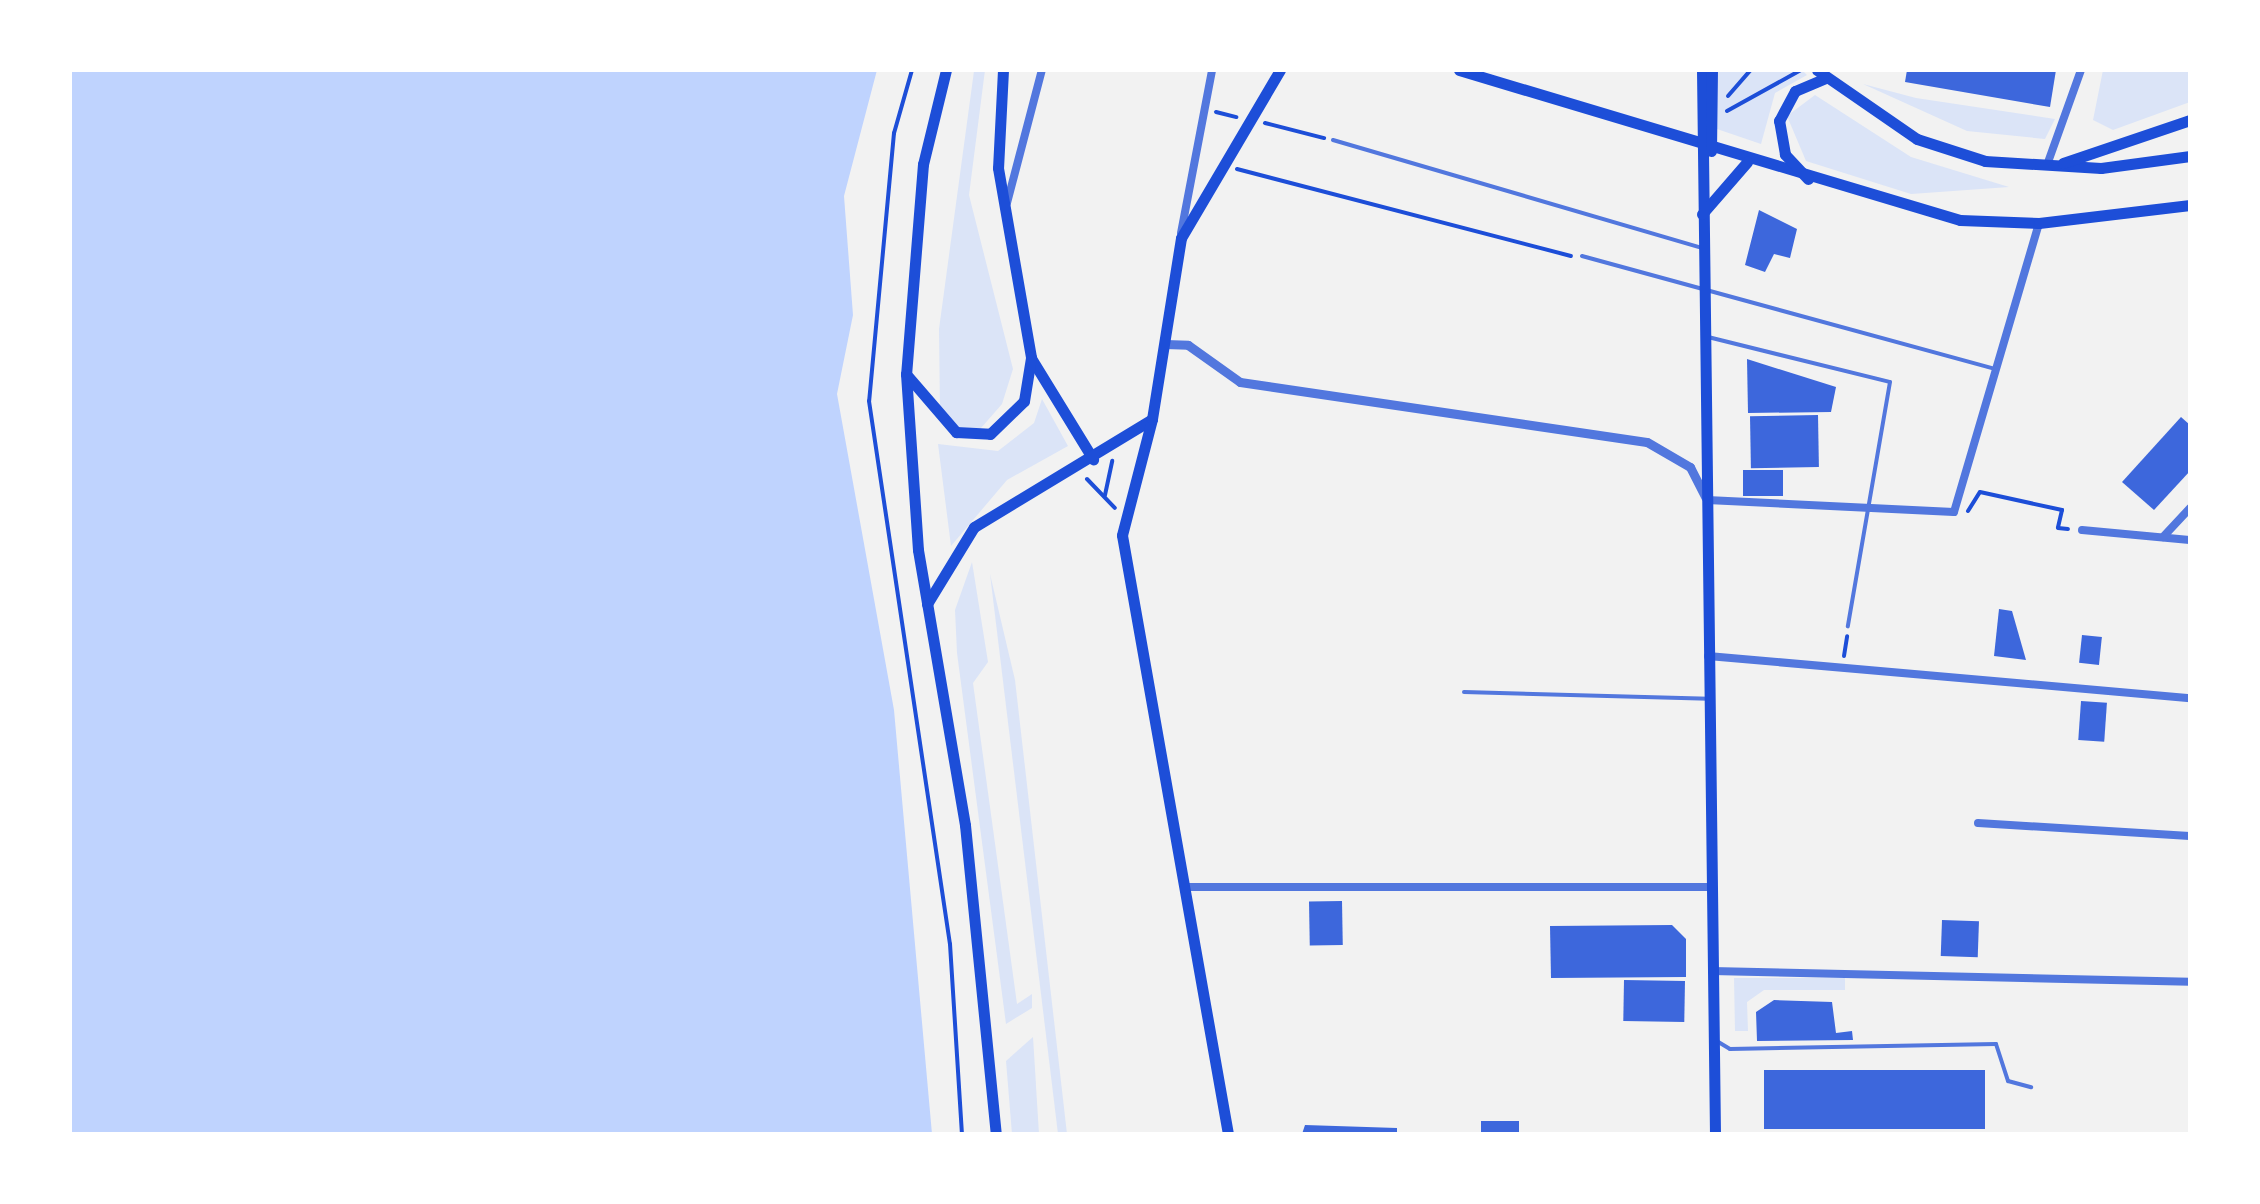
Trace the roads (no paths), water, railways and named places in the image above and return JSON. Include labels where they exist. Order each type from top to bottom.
[{"type":"main road","points":[[946,70],[922,164],[906,374],[928,604],[965,826],[996,1134]]},
{"type":"main road","points":[[906,374],[956,432],[990,434],[1024,401],[1031,358],[1004,218],[996,102],[1004,70]]},
{"type":"main road","points":[[1228,1134],[1185,887],[1124,588],[1122,517],[1152,419],[1180,238],[1280,70]]},
{"type":"main road","points":[[1459,70],[1911,211],[2039,223],[2190,206]]},
{"type":"main road","points":[[1702,70],[1706,150]]},
{"type":"main road","points":[[1712,70],[1702,248],[1714,1134]]},
{"type":"main road","points":[[1810,180],[1785,154],[1779,121],[1795,91],[1821,74],[1917,139],[2045,168],[2190,156]]},
{"type":"main road","points":[[2045,168],[2190,120]]},
{"type":"main road","points":[[1702,214],[1747,162]]},
{"type":"main road","points":[[1031,358],[1093,458]]},
{"type":"main road","points":[[928,604],[974,527],[1022,490],[1093,458],[1152,419]]},
{"type":"street","points":[[1004,218],[1042,70]]},
{"type":"street","points":[[1180,238],[1212,70]]},
{"type":"street","points":[[2045,168],[2080,70]]},
{"type":"street","points":[[1164,344],[1188,346],[1240,382],[1647,442],[1690,467],[1706,500],[1954,512],[2000,370],[2039,223]]},
{"type":"street","points":[[2163,537],[2190,508]]},
{"type":"street","points":[[2082,530],[2190,540]]},
{"type":"street","points":[[1708,656],[2190,698]]},
{"type":"street","points":[[1978,823],[2190,836]]},
{"type":"street","points":[[1185,887],[1711,888]]},
{"type":"street","points":[[1712,970],[2190,982]]},
{"type":"lane","points":[[1334,140],[1702,248]]},
{"type":"lane","points":[[1582,256],[2000,370]]},
{"type":"lane","points":[[1704,336],[1890,382],[1864,510],[1848,626]]},
{"type":"lane","points":[[1464,692],[1709,698]]},
{"type":"lane","points":[[1713,1038],[1730,1049],[1996,1044],[2008,1081],[2031,1087]]},
{"type":"water","points":[[70,70],[877,70],[844,196],[853,315],[837,394],[894,710],[932,1134],[70,1134]]}]
